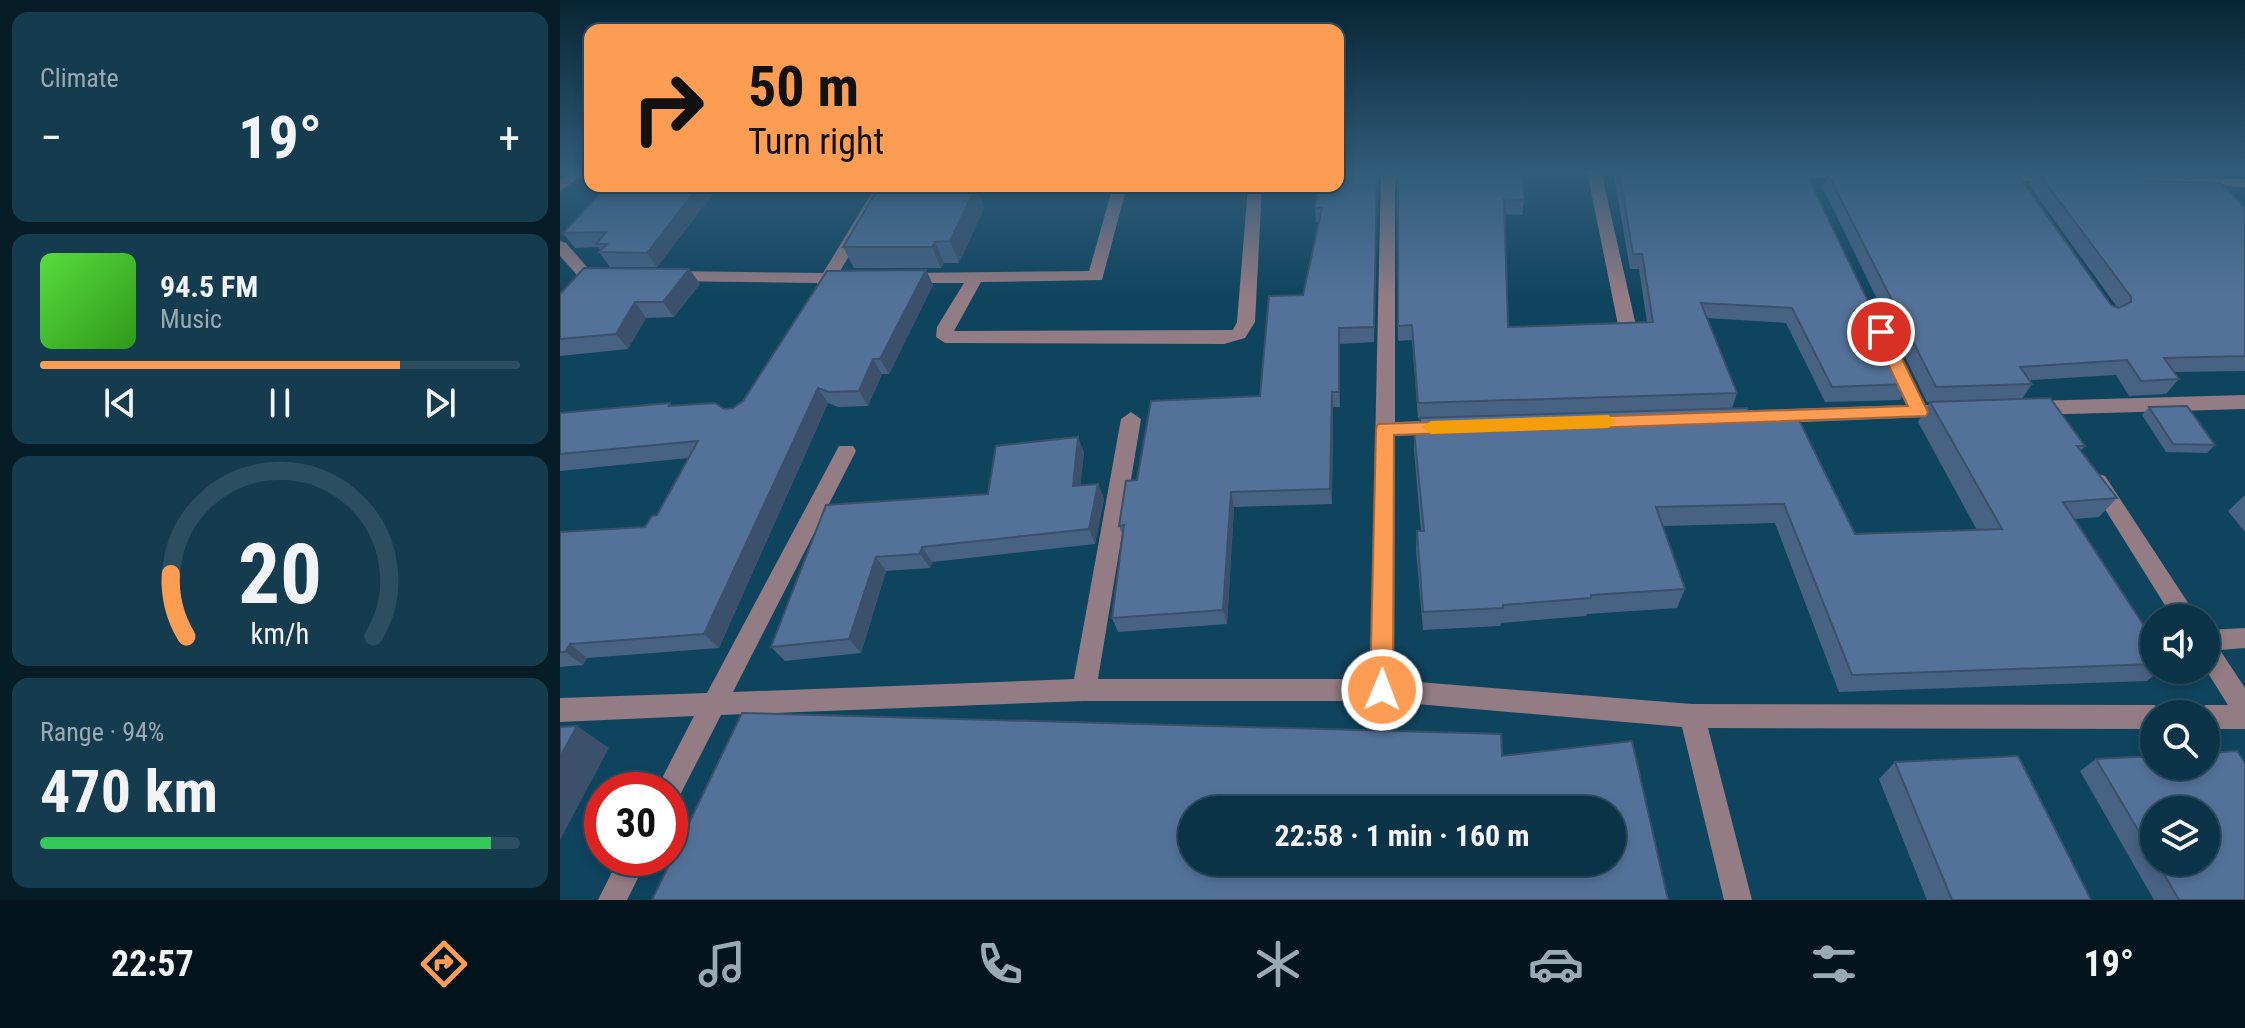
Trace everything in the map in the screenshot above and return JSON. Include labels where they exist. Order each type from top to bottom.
[{"type":"street","points":[[812,303],[867,213]]},
{"type":"street","points":[[646,276],[1096,276],[1113,213]]},
{"type":"street","points":[[975,278],[946,327],[945,337],[1224,338],[1239,334],[1246,322],[1253,213]]},
{"type":"street","points":[[1382,690],[1388,213]]},
{"type":"street","points":[[1603,213],[1628,330]]},
{"type":"street","points":[[560,246],[593,275],[560,306]]},
{"type":"street","points":[[1885,341],[1919,412]]},
{"type":"street","points":[[2006,409],[2245,402]]},
{"type":"street","points":[[2050,408],[2067,434]]},
{"type":"street","points":[[1712,418],[1963,410]]},
{"type":"street","points":[[1084,690],[1131,419]]},
{"type":"street","points":[[1385,429],[1462,426]]},
{"type":"street","points":[[679,772],[846,451]]},
{"type":"street","points":[[2084,460],[2177,604]]},
{"type":"street","points":[[2220,639],[2245,638]]},
{"type":"street","points":[[2220,671],[2245,710]]},
{"type":"street","points":[[560,710],[1084,690],[1382,690],[1692,716],[2140,717]]},
{"type":"street","points":[[1692,716],[1738,900]]},
{"type":"street","points":[[2220,717],[2245,717]]},
{"type":"street","points":[[612,900],[625,876]]},
{"type":"building","points":[[582,213],[678,213],[647,253],[599,252],[607,244],[596,244],[606,232],[563,233]]},
{"type":"building","points":[[864,213],[963,213],[950,241],[935,242],[932,247],[843,247]]},
{"type":"building","points":[[1321,213],[1376,213],[1374,327],[1339,328],[1339,392],[1332,392],[1330,489],[1231,492],[1223,610],[1112,618],[1124,525],[1119,526],[1126,481],[1137,480],[1151,401],[1260,396],[1269,296],[1303,295]]},
{"type":"building","points":[[1398,213],[1504,213],[1508,327],[1653,322],[1642,254],[1633,254],[1626,213],[1825,213],[1908,384],[1832,387],[1792,308],[1701,303],[1737,393],[1418,403],[1412,325],[1398,326]]},
{"type":"building","points":[[1848,213],[2045,213],[2111,305],[2119,308],[2131,302],[2131,297],[2068,213],[2245,213],[2245,356],[2164,358],[2179,379],[2141,381],[2127,360],[2020,367],[2032,384],[1936,387]]},
{"type":"building","points":[[584,268],[689,269],[663,302],[635,302],[616,334],[560,339],[560,294]]},
{"type":"building","points":[[926,270],[880,359],[873,359],[859,391],[829,392],[818,388],[704,634],[570,644],[565,652],[560,652],[560,532],[645,527],[652,516],[657,515],[698,441],[560,454],[560,413],[670,403],[669,406],[715,403],[724,409],[733,408],[743,401],[827,271]]},
{"type":"building","points":[[2050,398],[2085,446],[2077,446],[2117,498],[2063,502],[2140,620],[2140,665],[1852,675],[1784,504],[1656,507],[1685,589],[1591,595],[1591,598],[1503,605],[1503,608],[1423,612],[1417,531],[1424,531],[1414,431],[1420,430],[1420,418],[1747,408],[1752,420],[1798,418],[1855,534],[2002,529],[1930,402]]},
{"type":"building","points":[[2187,406],[2215,445],[2173,444],[2149,407]]},
{"type":"building","points":[[1078,437],[1073,486],[1098,484],[1089,529],[922,547],[920,554],[876,557],[849,639],[771,647],[826,505],[988,494],[996,446]]},
{"type":"building","points":[[742,713],[1501,734],[1502,756],[1632,741],[1668,900],[652,900],[664,876],[688,876],[688,825]]},
{"type":"building","points":[[577,726],[560,757],[560,727]]},
{"type":"building","points":[[2237,751],[2245,763],[2245,900],[2179,900],[2165,876],[2220,876],[2220,796],[2140,796],[2140,833],[2096,759],[2140,757],[2140,780],[2220,780],[2220,752]]},
{"type":"building","points":[[2018,756],[2091,900],[1952,900],[1895,762]]},
{"type":"slow traffic","points":[[1431,427],[1608,422]]},
{"type":"route","points":[[1382,690],[1385,429],[1919,412],[1881,332]]}]
